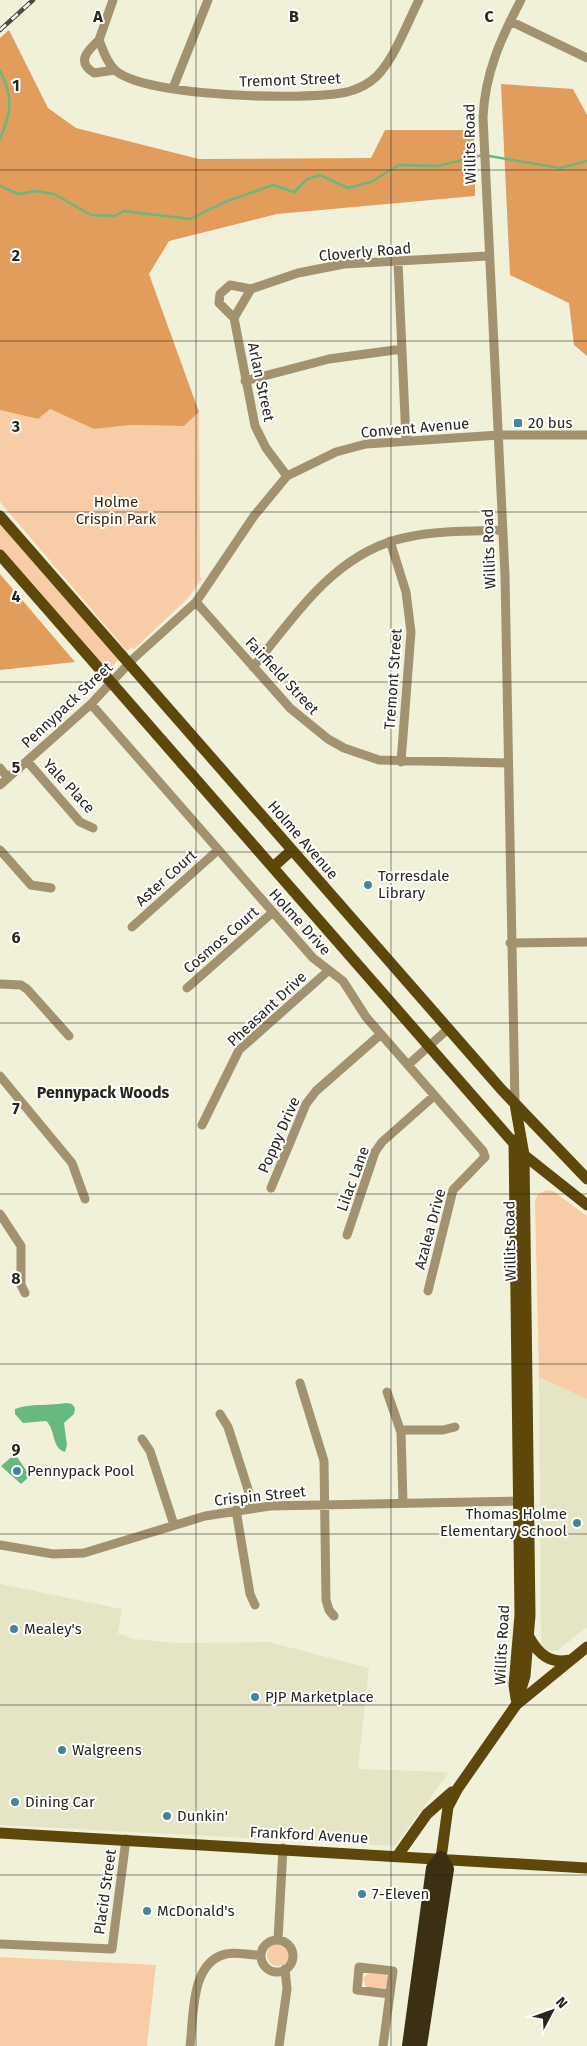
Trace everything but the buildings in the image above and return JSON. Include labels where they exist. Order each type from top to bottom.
[{"type":"highway","points":[[409,2046],[433,1868],[440,1858],[447,1869],[420,2046]]},
{"type":"main road","name":"Holme Avenue","points":[[0,516],[514,1104],[587,1180]]},
{"type":"main road","points":[[0,555],[524,1155],[587,1204]]},
{"type":"main road","points":[[273,867],[292,850]]},
{"type":"main road","name":"Willits Road","points":[[514,1104],[523,1501],[529,1636],[525,1676],[516,1705]]},
{"type":"main road","name":"Willits Road","points":[[514,1104],[524,1155],[523,1501],[520,1615],[514,1685],[516,1705]]},
{"type":"main road","points":[[529,1636],[536,1648],[547,1658],[558,1662],[571,1660]]},
{"type":"main road","points":[[440,1858],[448,1807],[458,1788],[516,1705],[587,1647]]},
{"type":"main road","points":[[398,1855],[427,1814],[458,1788]]},
{"type":"main road","name":"Frankford Avenue","points":[[0,1833],[284,1848],[587,1868]]},
{"type":"street","points":[[99,40],[115,70],[94,73],[85,66],[83,59],[85,54],[99,40],[113,0]]},
{"type":"street","points":[[173,88],[208,0]]},
{"type":"street","name":"Tremont Street","points":[[115,70],[142,81],[173,88],[227,95],[262,96],[348,92],[371,81],[382,69],[419,0]]},
{"type":"street","name":"Willits Road","points":[[514,1104],[503,530],[488,256],[484,98],[494,56],[521,0]]},
{"type":"street","points":[[510,21],[587,58]]},
{"type":"street","name":"Cloverly Road","points":[[234,318],[220,303],[220,294],[230,285],[252,289],[274,280],[324,268],[362,263],[488,256]]},
{"type":"street","points":[[398,262],[406,440]]},
{"type":"street","points":[[234,318],[252,289]]},
{"type":"street","name":"Arlan Street","points":[[234,318],[245,381],[257,431],[266,448],[288,476]]},
{"type":"street","points":[[245,381],[328,359],[402,349]]},
{"type":"street","name":"Convent Avenue","points":[[130,664],[196,602],[254,516],[288,476],[343,449],[406,440],[499,435],[587,435]]},
{"type":"street","points":[[253,666],[323,582],[356,557],[390,541],[423,534],[503,530]]},
{"type":"street","name":"Tremont Street","points":[[390,541],[406,592],[411,632],[401,762]]},
{"type":"street","name":"Fairfield Street","points":[[196,602],[290,708],[328,739],[362,756],[401,762],[508,764]]},
{"type":"street","name":"Pennypack Street","points":[[0,784],[112,685],[130,664]]},
{"type":"street","name":"Holme Drive","points":[[91,704],[313,958],[343,981],[366,1017],[483,1151],[485,1157]]},
{"type":"street","name":"Yale Place","points":[[27,761],[80,822],[93,828]]},
{"type":"street","points":[[0,768],[8,778]]},
{"type":"street","points":[[0,850],[31,885],[51,888]]},
{"type":"street","name":"Aster Court","points":[[132,927],[218,850]]},
{"type":"street","name":"Cosmos Court","points":[[187,988],[273,912]]},
{"type":"street","points":[[510,943],[587,942]]},
{"type":"street","name":"Pheasant Drive","points":[[202,1125],[239,1050],[328,971]]},
{"type":"street","points":[[0,984],[21,985],[27,989],[69,1036]]},
{"type":"street","points":[[408,1065],[448,1029]]},
{"type":"street","name":"Poppy Drive","points":[[271,1188],[306,1104],[316,1091],[381,1034]]},
{"type":"street","points":[[0,1076],[72,1163],[85,1199]]},
{"type":"street","name":"Lilac Lane","points":[[347,1235],[375,1152],[382,1142],[434,1096]]},
{"type":"street","name":"Azalea Drive","points":[[428,1291],[453,1190],[485,1157]]},
{"type":"street","points":[[0,1214],[21,1246],[21,1285],[25,1293]]},
{"type":"street","points":[[300,1384],[322,1453],[325,1504],[326,1600],[329,1610],[334,1616]]},
{"type":"street","points":[[387,1392],[400,1430],[403,1503]]},
{"type":"street","points":[[220,1414],[228,1427],[254,1508]]},
{"type":"street","points":[[400,1430],[443,1430],[455,1427]]},
{"type":"street","points":[[142,1439],[150,1451],[174,1525]]},
{"type":"street","name":"Crispin Street","points":[[0,1545],[53,1554],[84,1553],[108,1548],[174,1525],[236,1510],[254,1508],[325,1504],[523,1501]]},
{"type":"street","points":[[236,1510],[250,1594],[255,1605]]},
{"type":"street","name":"Placid Street","points":[[0,1944],[112,1949],[126,1839]]},
{"type":"street","points":[[278,1940],[284,1848]]},
{"type":"street","points":[[278,1940],[288,1944],[291,1949],[292,1960],[285,1969],[277,1972],[269,1969],[263,1963],[261,1955],[266,1944],[278,1940]]},
{"type":"street","points":[[190,2046],[198,1979],[204,1968],[213,1959],[229,1953],[261,1955]]},
{"type":"street","points":[[383,2046],[390,1994],[393,1971],[360,1967],[357,1990],[390,1994]]},
{"type":"street","points":[[279,2046],[287,1989],[285,1969]]},
{"type":"shaded area","points":[[9,30],[48,108],[76,128],[199,159],[371,158],[385,130],[474,130],[475,196],[277,214],[169,241],[149,274],[199,412],[184,426],[131,425],[94,429],[50,409],[38,419],[0,410],[0,38]]},
{"type":"shaded area","points":[[501,84],[573,89],[587,115],[587,356],[574,345],[569,303],[510,275]]},
{"type":"shaded area","points":[[0,574],[75,662],[0,670]]},
{"type":"shaded area","points":[[539,1377],[587,1399],[587,1627],[557,1651],[547,1650],[542,1645],[541,1639]]},
{"type":"shaded area","points":[[72,1404],[75,1408],[74,1414],[64,1423],[67,1445],[65,1452],[55,1443],[49,1424],[46,1421],[23,1423],[15,1414],[15,1409],[21,1407]]},
{"type":"shaded area","name":"Pennypack Pool","points":[[15,1454],[30,1476],[21,1484],[1,1466]]},
{"type":"shaded area","points":[[0,1584],[122,1609],[118,1633],[134,1639],[177,1643],[269,1642],[369,1668],[358,1769],[449,1772],[395,1846],[0,1825]]},
{"type":"green space","name":"Holme Crispin Park","points":[[50,409],[94,429],[131,425],[184,426],[199,412],[200,577],[202,579],[187,599],[134,649],[131,647],[127,651],[0,502],[0,410],[38,419]]},
{"type":"green space","points":[[0,522],[119,659],[107,672],[0,550]]},
{"type":"green space","points":[[546,1190],[553,1191],[587,1216],[587,1399],[539,1377],[535,1201],[538,1194]]},
{"type":"green space","points":[[278,1944],[288,1951],[289,1955],[282,1965],[278,1966],[268,1959],[267,1955],[274,1945]]},
{"type":"green space","points":[[0,1957],[156,1965],[147,2046],[0,2046]]},
{"type":"green space","points":[[370,1972],[386,1975],[389,1980],[386,1988],[366,1987],[363,1978]]},
{"type":"waterway","points":[[0,71],[9,98],[9,113],[0,139]]},
{"type":"waterway","points":[[0,186],[18,194],[35,191],[54,194],[91,215],[114,216],[124,211],[190,219],[225,202],[273,185],[294,192],[307,179],[320,175],[348,188],[371,182],[399,165],[438,166],[483,155],[560,168],[587,161]]},
{"type":"railway","points":[[0,30],[33,0]]},
{"type":"place","name":"20 bus","points":[[518,423]]},
{"type":"place","name":"Torresdale Library","points":[[368,885]]},
{"type":"place","name":"Pennypack Pool","points":[[17,1471]]},
{"type":"place","name":"Thomas Holme Elementary School","points":[[577,1523]]},
{"type":"place","name":"Mealey's","points":[[14,1629]]},
{"type":"place","name":"PJP Marketplace","points":[[255,1697]]},
{"type":"place","name":"Walgreens","points":[[62,1750]]},
{"type":"place","name":"Dining Car","points":[[15,1802]]},
{"type":"place","name":"Dunkin'","points":[[167,1816]]},
{"type":"place","name":"7-Eleven","points":[[362,1894]]},
{"type":"place","name":"McDonald's","points":[[147,1911]]},
{"type":"district","name":"Pennypack Woods","points":[[103,1092]]}]
